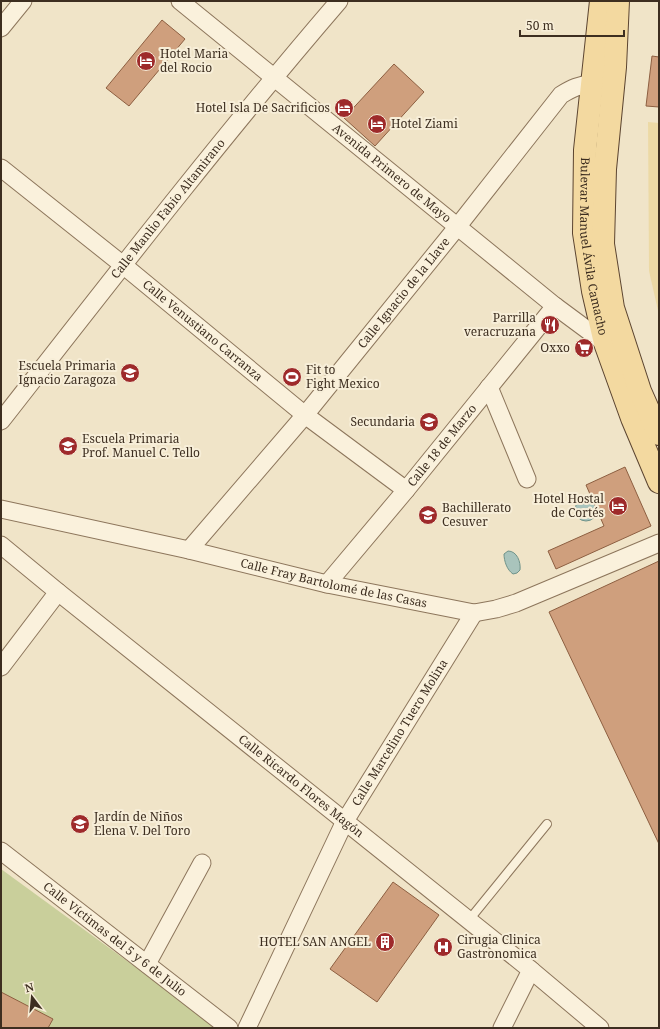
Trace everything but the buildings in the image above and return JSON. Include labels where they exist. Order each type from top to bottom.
[{"type":"main road","name":"Bulevar Manuel Ávila Camacho","points":[[605,7],[592,84],[585,150],[584,233],[593,291],[605,343],[632,418],[659,482]]},
{"type":"main road","name":"Bulevar Manuel Ávila Camacho","points":[[605,7],[614,67],[605,169],[603,244],[613,308],[640,391],[659,434]]},
{"type":"street","points":[[2,24],[23,1]]},
{"type":"street","name":"Avenida Primero de Mayo","points":[[180,1],[555,306],[605,343]]},
{"type":"street","name":"Calle Manlio Fabio Altamirano","points":[[1,420],[273,77],[338,1]]},
{"type":"street","name":"Calle Ignacio de la Llave","points":[[189,550],[305,415],[458,226],[561,95],[580,85],[592,84]]},
{"type":"street","name":"Calle Venustiano Carranza","points":[[1,168],[123,265],[305,415],[406,490]]},
{"type":"street","name":"Calle 18 de Marzo","points":[[327,584],[406,490],[555,306]]},
{"type":"street","points":[[489,387],[527,479]]},
{"type":"street","name":"Calle Fray Bartolomé de las Casas","points":[[1,509],[189,550],[327,584],[474,613],[496,609],[516,603],[659,543]]},
{"type":"street","name":"Calle Ricardo Flores Magón","points":[[1,545],[469,920],[600,1028]]},
{"type":"street","points":[[1,667],[58,592]]},
{"type":"street","name":"Calle Marcelino Tuero Molina","points":[[247,1028],[345,821],[474,613]]},
{"type":"street","name":"Calle Víctimas del 5 y 6 de Julio","points":[[1,850],[229,1028]]},
{"type":"street","points":[[147,964],[202,863]]},
{"type":"street","points":[[502,1028],[531,970]]},
{"type":"lane","points":[[469,920],[547,824]]},
{"type":"green space","points":[[1,869],[219,1028],[1,1028]]},
{"type":"sand","points":[[648,122],[659,123],[659,315],[649,271]]},
{"type":"water","points":[[586,499],[590,500],[596,506],[596,514],[590,520],[586,521],[582,520],[576,514],[575,510],[576,506],[582,500]]},
{"type":"water","points":[[508,551],[514,553],[519,560],[520,570],[517,573],[513,574],[506,565],[504,554]]},
{"type":"place","name":"Hotel Maria del Rocio","points":[[146,61]]},
{"type":"place","name":"Hotel Isla De Sacrificios","points":[[344,108]]},
{"type":"place","name":"Hotel Ziami","points":[[377,124]]},
{"type":"place","name":"Parrilla veracruzana","points":[[550,325]]},
{"type":"place","name":"Oxxo","points":[[584,348]]},
{"type":"place","name":"Escuela Primaria Ignacio Zaragoza","points":[[130,373]]},
{"type":"place","name":"Fit to Fight Mexico","points":[[292,377]]},
{"type":"place","name":"Secundaria","points":[[429,422]]},
{"type":"place","name":"Escuela Primaria Prof. Manuel C. Tello","points":[[68,446]]},
{"type":"place","name":"Hotel Hostal de Cortés","points":[[618,506]]},
{"type":"place","name":"Bachillerato Cesuver","points":[[428,515]]},
{"type":"place","name":"Jardín de Niños Elena V. Del Toro","points":[[80,824]]},
{"type":"place","name":"HOTEL SAN ANGEL","points":[[385,942]]},
{"type":"place","name":"Cirugia Clinica Gastronomica","points":[[443,947]]}]
